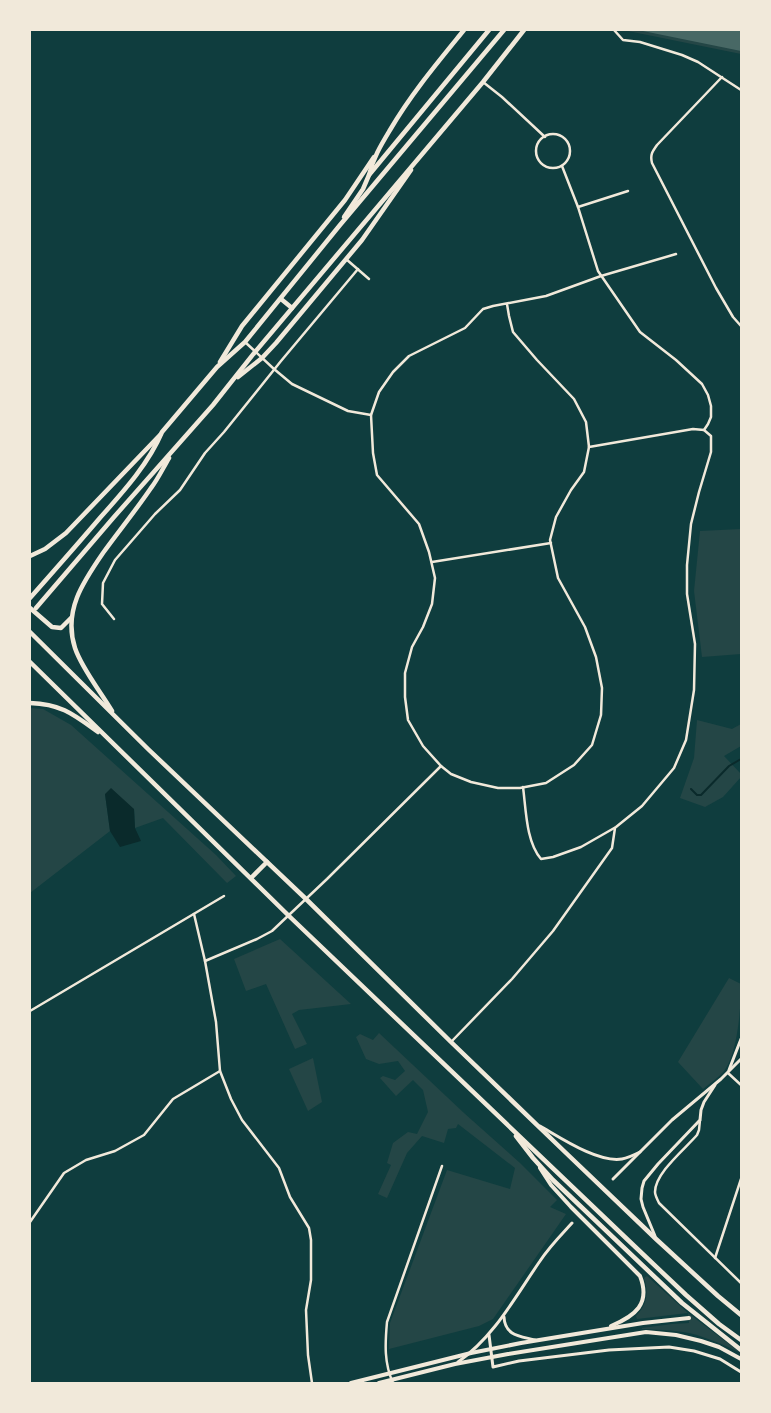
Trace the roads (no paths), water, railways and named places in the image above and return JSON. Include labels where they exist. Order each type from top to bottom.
[{"type":"main road","points":[[30,556],[45,550],[66,532],[162,432],[217,366],[242,326],[345,200],[414,92],[464,30]]},
{"type":"main road","points":[[369,175],[489,30]]},
{"type":"main road","points":[[217,366],[245,342],[504,30]]},
{"type":"main road","points":[[36,608],[232,382],[255,352],[483,82],[524,30]]},
{"type":"main road","points":[[321,249],[363,189],[374,156]]},
{"type":"main road","points":[[232,382],[262,358],[346,259],[374,224],[420,156]]},
{"type":"main road","points":[[281,299],[292,308]]},
{"type":"main road","points":[[30,598],[142,467],[162,432]]},
{"type":"main road","points":[[117,719],[82,663],[75,648],[71,626],[72,617],[77,595],[85,578],[152,488],[174,449]]},
{"type":"main road","points":[[30,608],[52,627],[61,628],[72,617]]},
{"type":"main road","points":[[30,632],[117,719],[306,899],[536,1124],[656,1239],[741,1315]]},
{"type":"main road","points":[[30,662],[289,916],[686,1295],[719,1324],[741,1340]]},
{"type":"main road","points":[[30,703],[45,703],[68,711],[109,739]]},
{"type":"main road","points":[[251,878],[267,862]]},
{"type":"main road","points":[[508,1124],[552,1185],[571,1207],[640,1276],[644,1295],[639,1308],[632,1316],[604,1329]]},
{"type":"main road","points":[[533,1158],[552,1180],[682,1303],[741,1350]]},
{"type":"main road","points":[[351,1383],[471,1353],[536,1340],[688,1318]]},
{"type":"main road","points":[[379,1383],[492,1357],[646,1332],[701,1340],[741,1359]]},
{"type":"street","points":[[614,30],[623,40],[640,42],[682,55],[704,65],[741,90]]},
{"type":"street","points":[[722,77],[657,145],[651,152],[650,157],[716,288],[733,317],[741,326]]},
{"type":"street","points":[[483,82],[545,137]]},
{"type":"street","points":[[561,136],[569,144],[570,156],[562,166],[548,167],[539,161],[537,156],[538,145],[545,137],[561,136]]},
{"type":"street","points":[[562,166],[601,276],[640,332],[676,360],[702,384],[708,395],[711,417],[704,430]]},
{"type":"street","points":[[578,207],[628,191]]},
{"type":"street","points":[[507,304],[513,332],[574,399],[586,422],[589,447],[584,472],[571,490],[556,517],[550,540],[558,578],[585,627],[596,657],[602,688],[601,715],[592,745],[574,765],[546,783],[523,787],[498,788],[471,782],[451,774],[423,746],[408,720],[405,673],[412,647],[432,604],[435,578],[432,562],[419,524],[377,475],[373,453],[371,415],[379,392],[393,372],[409,356],[465,328],[483,309],[507,304],[546,296],[601,276],[676,254]]},
{"type":"street","points":[[346,259],[369,279]]},
{"type":"street","points":[[114,619],[102,604],[103,583],[115,560],[155,514],[180,490],[205,453],[358,269]]},
{"type":"street","points":[[245,342],[292,384],[348,411],[371,415]]},
{"type":"street","points":[[523,787],[534,852],[541,859],[553,857],[581,847],[616,827],[642,806],[674,768],[686,740],[694,690],[695,653],[686,594],[687,565],[691,524],[711,452],[711,436],[704,430],[692,429],[589,447]]},
{"type":"street","points":[[432,562],[551,543]]},
{"type":"street","points":[[205,961],[272,931],[441,766]]},
{"type":"street","points":[[451,1042],[553,932],[612,848],[616,827]]},
{"type":"street","points":[[30,1010],[224,896]]},
{"type":"street","points":[[194,914],[216,1022],[220,1070],[231,1099],[242,1120],[279,1168],[290,1197],[309,1228],[311,1240],[311,1280],[306,1310],[308,1355],[312,1383]]},
{"type":"street","points":[[728,1072],[741,1039]]},
{"type":"street","points":[[613,1179],[672,1120],[715,1085],[741,1059]]},
{"type":"street","points":[[30,1222],[64,1173],[86,1160],[115,1151],[144,1135],[173,1099],[220,1070]]},
{"type":"street","points":[[728,1072],[741,1085]]},
{"type":"street","points":[[715,1085],[701,1110],[697,1134],[662,1172],[655,1193],[659,1203],[741,1283]]},
{"type":"street","points":[[656,1239],[641,1199],[644,1181],[700,1120]]},
{"type":"street","points":[[536,1124],[577,1148],[607,1158],[620,1160],[643,1150]]},
{"type":"street","points":[[392,1381],[385,1358],[387,1322],[442,1166]]},
{"type":"street","points":[[715,1259],[741,1179]]},
{"type":"street","points":[[456,1364],[471,1353],[504,1316],[541,1259],[572,1222]]},
{"type":"street","points":[[504,1316],[505,1326],[510,1332],[536,1340]]},
{"type":"street","points":[[488,1335],[493,1367],[519,1361],[669,1347],[694,1351],[720,1359],[741,1372]]},
{"type":"waterway","points":[[691,789],[697,795],[701,795],[729,766],[741,759]]}]
